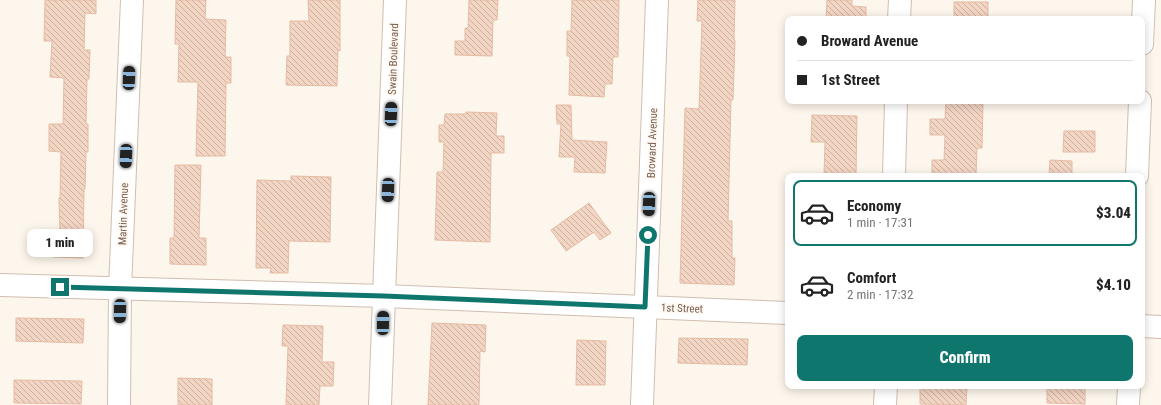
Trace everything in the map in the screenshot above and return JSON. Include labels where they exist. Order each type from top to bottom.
[{"type":"street","name":"Martin Avenue","points":[[119,405],[120,289],[132,0]]},
{"type":"street","name":"Swain Boulevard","points":[[380,405],[395,0]]},
{"type":"street","name":"Broward Avenue","points":[[642,405],[657,0]]},
{"type":"street","points":[[900,0],[900,16]]},
{"type":"street","points":[[1143,16],[1144,0]]},
{"type":"street","points":[[894,173],[896,104]]},
{"type":"street","points":[[1137,173],[1140,104]]},
{"type":"street","name":"1st Street","points":[[0,285],[384,296],[785,313]]},
{"type":"street","points":[[1145,326],[1161,327]]},
{"type":"street","points":[[885,405],[886,389]]},
{"type":"street","points":[[1128,405],[1129,389]]},
{"type":"building","points":[[45,0],[96,0],[96,14],[85,13],[84,50],[90,50],[89,79],[87,79],[86,124],[88,124],[88,152],[86,152],[84,189],[83,258],[53,257],[54,234],[60,234],[59,198],[61,152],[49,151],[49,124],[63,124],[64,78],[50,77],[52,41],[44,41]]},
{"type":"building","points":[[176,0],[206,0],[205,19],[226,20],[225,57],[231,57],[231,83],[226,83],[225,156],[196,156],[198,82],[178,82],[179,44],[175,44]]},
{"type":"building","points":[[308,0],[340,0],[340,51],[338,50],[337,86],[286,85],[287,56],[290,56],[290,21],[309,21]]},
{"type":"building","points":[[469,0],[498,0],[497,20],[493,20],[492,56],[455,55],[455,41],[465,41],[465,28],[468,28]]},
{"type":"building","points":[[572,0],[619,0],[618,57],[613,57],[612,84],[605,84],[604,97],[569,95],[570,56],[567,56],[567,31],[571,31]]},
{"type":"building","points":[[698,0],[735,0],[735,40],[733,100],[731,100],[728,221],[732,221],[732,258],[735,258],[734,285],[680,283],[685,108],[699,109],[702,21],[697,21]]},
{"type":"building","points":[[827,0],[852,0],[852,6],[866,7],[866,16],[826,16]]},
{"type":"building","points":[[954,2],[988,2],[988,16],[954,16]]},
{"type":"building","points":[[946,104],[983,104],[982,148],[977,148],[976,173],[932,173],[932,160],[944,160],[945,135],[930,135],[930,119],[945,119]]},
{"type":"building","points":[[556,105],[571,105],[572,140],[607,142],[605,173],[574,172],[575,157],[559,157],[561,124],[557,124]]},
{"type":"building","points":[[466,112],[497,113],[496,136],[504,136],[504,153],[491,153],[490,242],[435,240],[437,172],[443,172],[444,142],[439,142],[439,125],[444,125],[445,114],[466,114]]},
{"type":"building","points":[[812,115],[857,116],[856,173],[824,173],[825,142],[811,142]]},
{"type":"building","points":[[1064,131],[1095,131],[1095,152],[1063,152]]},
{"type":"building","points":[[1050,160],[1072,161],[1072,173],[1049,173]]},
{"type":"building","points":[[175,165],[201,165],[199,238],[206,238],[206,265],[170,264],[170,238],[174,238]]},
{"type":"building","points":[[291,176],[331,177],[330,242],[289,241],[288,273],[270,273],[271,268],[256,268],[257,180],[291,181]]},
{"type":"building","points":[[589,203],[611,233],[600,240],[594,232],[566,251],[551,230]]},
{"type":"building","points":[[16,318],[84,319],[83,343],[16,341]]},
{"type":"building","points":[[432,323],[486,325],[485,352],[480,351],[479,405],[428,405]]},
{"type":"building","points":[[283,325],[323,326],[322,362],[334,362],[333,386],[320,386],[319,405],[286,405],[288,346],[282,346]]},
{"type":"building","points":[[679,338],[748,339],[747,365],[678,363]]},
{"type":"building","points":[[577,340],[606,341],[605,385],[576,385]]},
{"type":"building","points":[[178,378],[212,379],[212,405],[178,405]]},
{"type":"building","points":[[14,380],[82,381],[81,404],[14,403]]},
{"type":"building","points":[[920,389],[967,389],[966,405],[920,404]]},
{"type":"building","points":[[1047,389],[1085,389],[1085,404],[1047,403]]},
{"type":"route","points":[[60,287],[384,296],[645,307],[648,235]]}]
